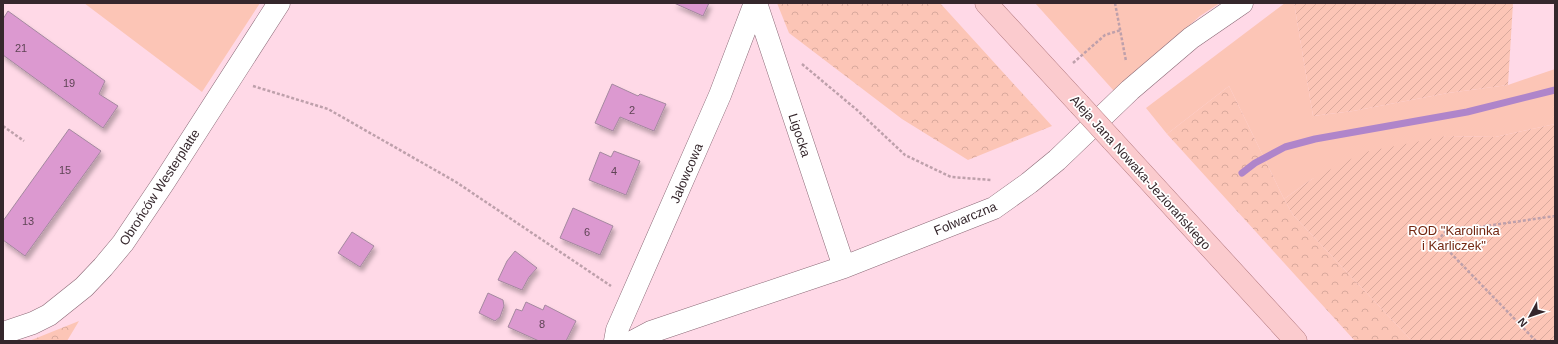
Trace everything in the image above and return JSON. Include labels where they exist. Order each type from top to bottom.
[{"type":"main road","name":"Aleja Jana Nowaka-Jeziorańskiego","points":[[986,3],[1296,341]]},
{"type":"street","name":"Obrońców Westerplatte","points":[[3,333],[33,323],[49,315],[84,287],[103,267],[123,243],[164,182],[229,78],[279,3]]},
{"type":"street","name":"Ligocka","points":[[756,3],[844,267]]},
{"type":"street","name":"Jałowcowa","points":[[615,341],[617,330],[720,94],[756,3]]},
{"type":"street","name":"Folwarczna","points":[[634,341],[651,332],[844,267],[994,208],[1029,183],[1057,160],[1130,90],[1191,38],[1242,3]]},
{"type":"path","points":[[1115,3],[1121,30],[1130,90]]},
{"type":"path","points":[[1073,64],[1105,35],[1121,30]]},
{"type":"path","points":[[799,62],[857,110],[905,154],[951,177],[1029,183]]},
{"type":"path","points":[[229,78],[328,109],[456,182],[612,286]]},
{"type":"path","points":[[3,126],[24,141]]},
{"type":"path","points":[[1536,341],[1438,240],[1445,232],[1555,216]]},
{"type":"green space","points":[[84,3],[260,3],[202,92]]},
{"type":"green space","points":[[777,3],[940,3],[1052,126],[968,160],[902,119],[789,33]]},
{"type":"green space","points":[[1035,3],[1220,3],[1200,16],[1114,91]]},
{"type":"green space","points":[[1285,3],[1294,3],[1313,116],[1353,111],[1448,93],[1508,85],[1555,69],[1555,124],[1495,137],[1446,136],[1312,179],[1284,199],[1229,86],[1167,134],[1146,108]]},
{"type":"green space","points":[[1294,3],[1513,3],[1508,85],[1448,93],[1353,111],[1313,116]]},
{"type":"green space","points":[[1229,86],[1293,215],[1412,341],[1355,341],[1167,134]]},
{"type":"green space","name":"ROD \"Karolinka i Karliczek\"","points":[[1555,124],[1555,341],[1412,341],[1293,215],[1284,199],[1312,179],[1365,152],[1446,136],[1495,137]]},
{"type":"green space","points":[[79,321],[67,341],[29,341]]},
{"type":"building","points":[[674,3],[709,3],[703,16]]},
{"type":"building","points":[[8,11],[105,81],[99,94],[118,106],[103,128],[3,55],[3,19]]},
{"type":"building","points":[[612,84],[638,96],[640,94],[666,104],[654,131],[620,117],[613,131],[595,123]]},
{"type":"building","points":[[69,129],[101,151],[25,256],[3,240],[3,221]]},
{"type":"building","points":[[614,151],[640,161],[626,195],[589,180],[600,152],[611,157]]},
{"type":"building","points":[[573,208],[613,226],[600,255],[560,238]]},
{"type":"building","points":[[352,232],[374,246],[360,267],[338,253]]},
{"type":"building","points":[[515,251],[537,268],[529,277],[522,290],[498,280],[507,261]]},
{"type":"building","points":[[488,293],[503,300],[504,306],[500,317],[495,321],[479,313]]},
{"type":"building","points":[[526,302],[543,310],[545,305],[576,321],[566,341],[539,341],[508,327],[516,309],[522,311]]},
{"type":"waterway","points":[[1242,173],[1255,163],[1285,147],[1315,139],[1467,112],[1555,90]]}]
